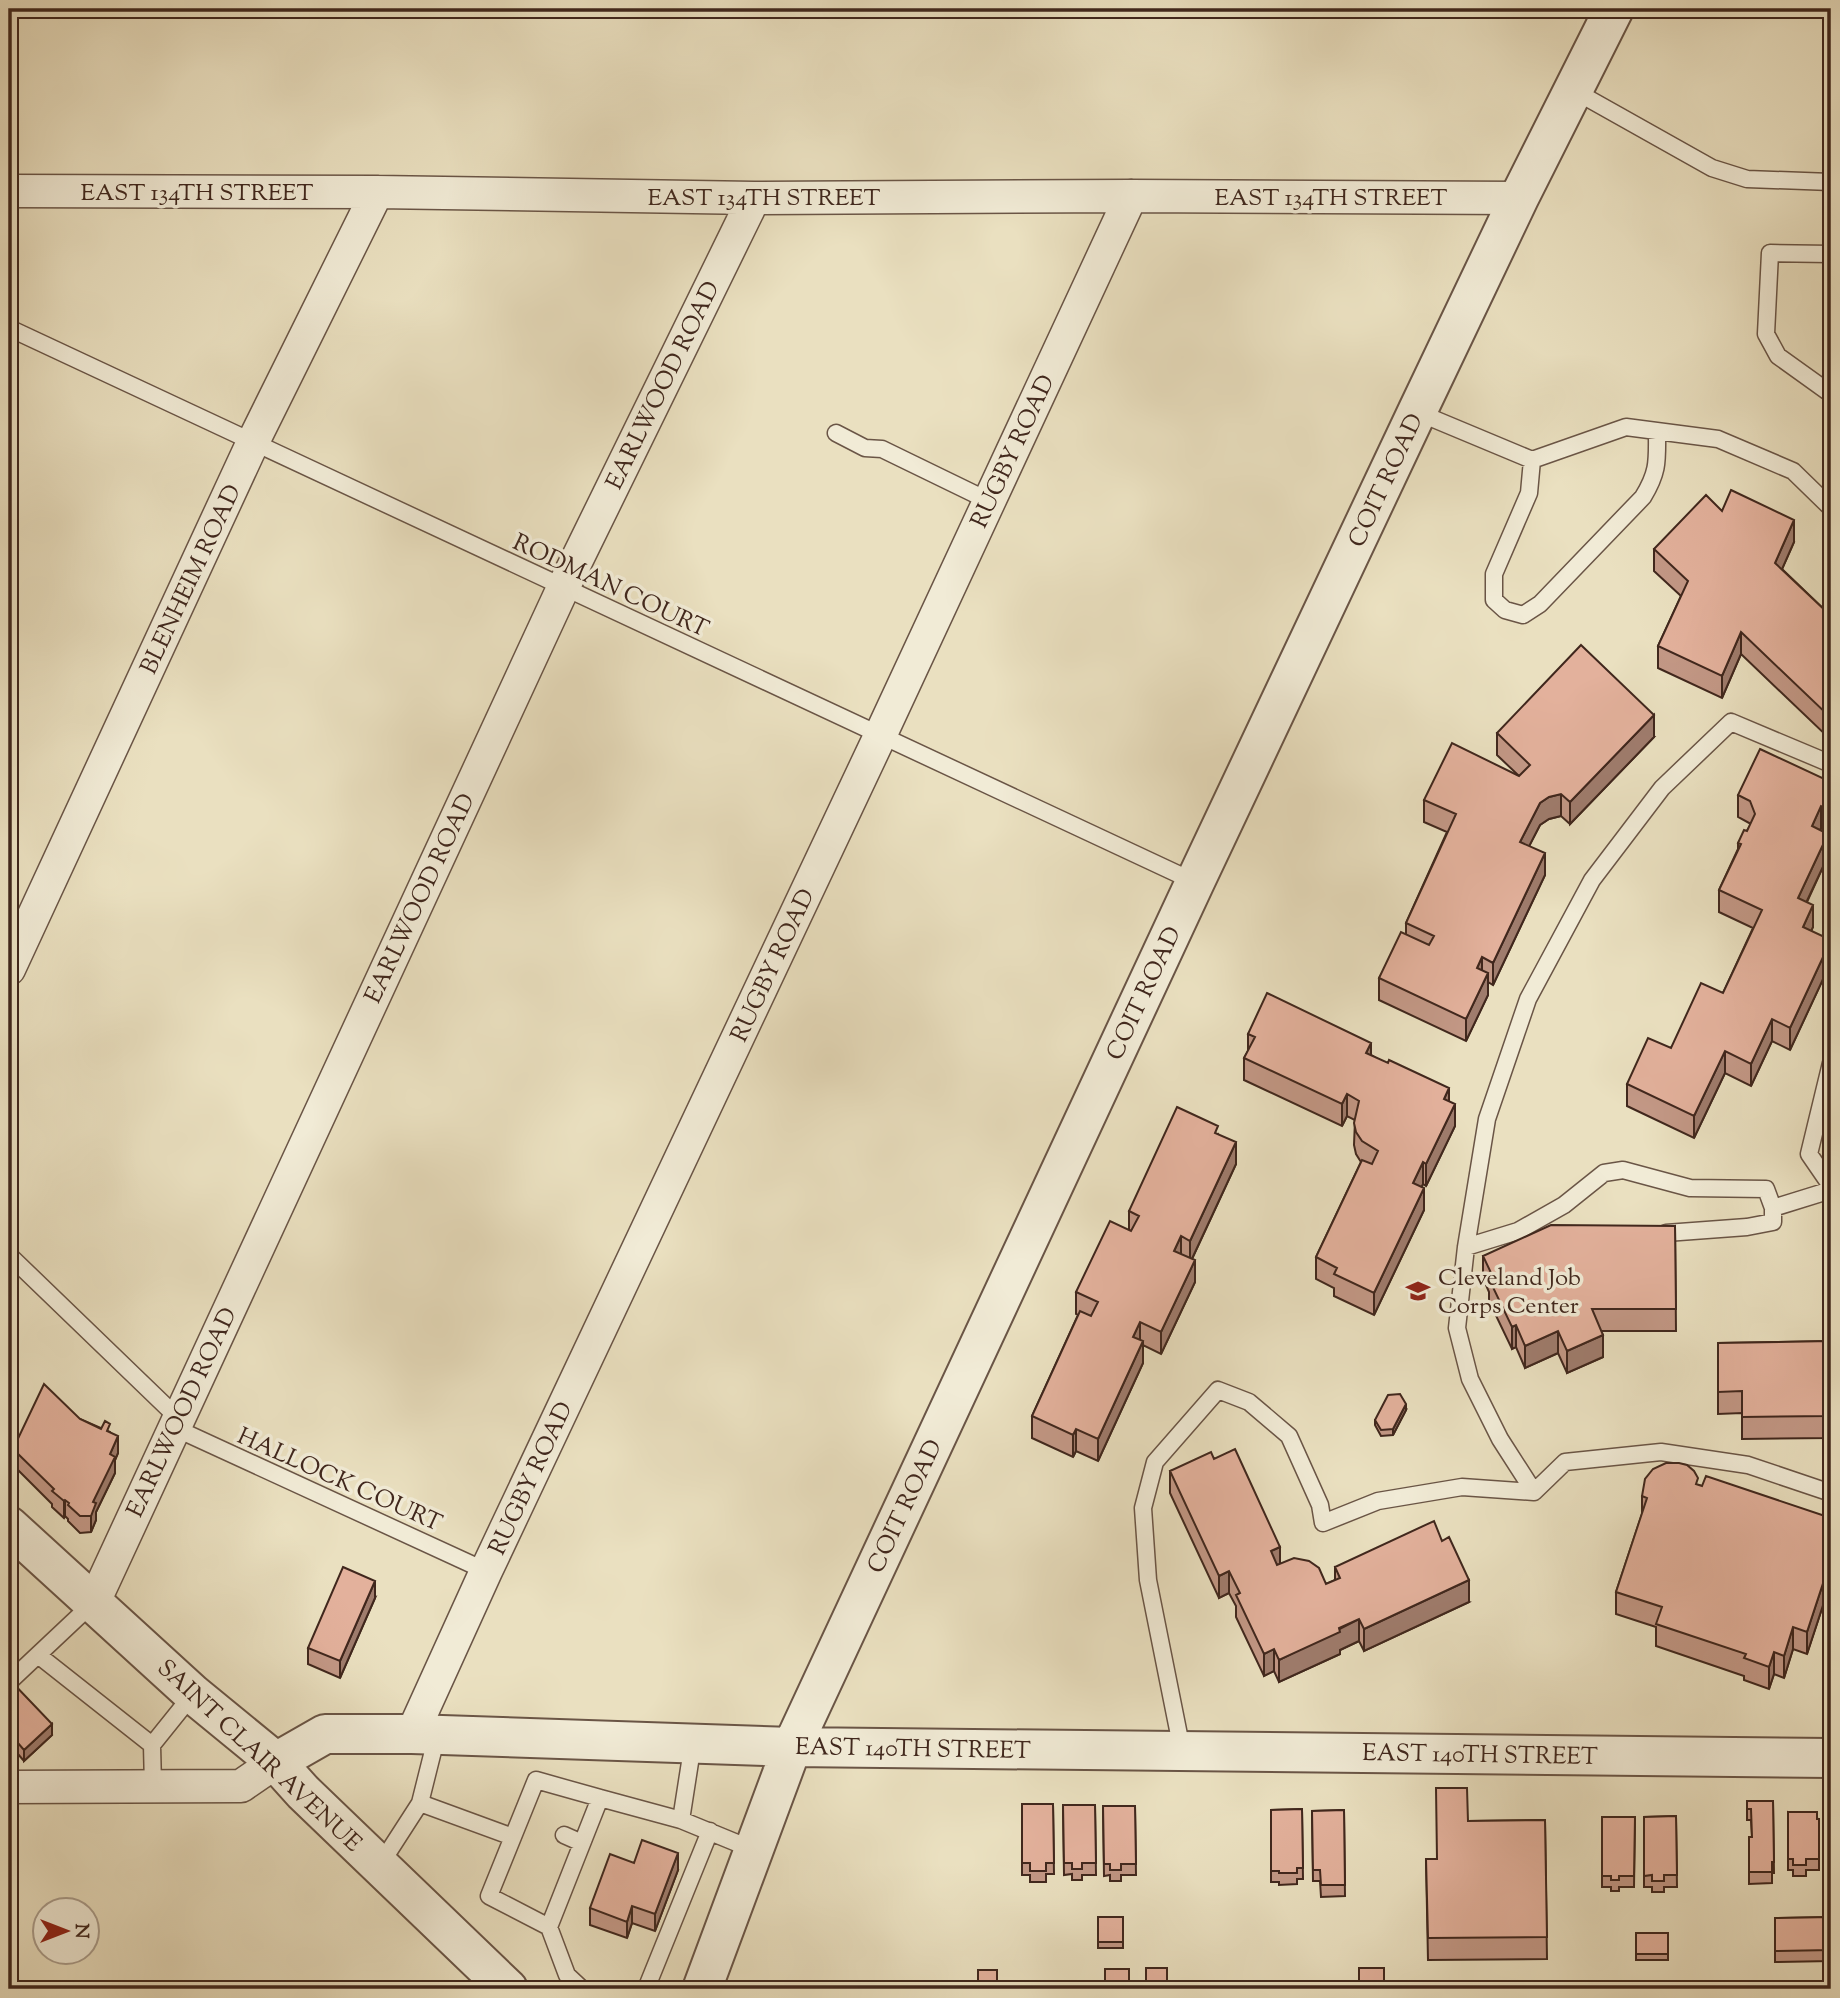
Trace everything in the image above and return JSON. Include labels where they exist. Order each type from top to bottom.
[{"type":"street","name":"COIT ROAD","points":[[702,1989],[792,1746],[1417,412],[1519,198],[1614,9]]},
{"type":"street","name":"EAST 134TH STREET","points":[[9,191],[377,192],[754,198],[1519,198]]},
{"type":"street","name":"BLENHEIM ROAD","points":[[9,969],[253,442],[377,192]]},
{"type":"street","name":"RUGBY ROAD","points":[[424,1734],[486,1571],[1131,196]]},
{"type":"street","name":"EARLWOOD ROAD","points":[[94,1602],[563,588],[754,198]]},
{"type":"street","name":"SAINT CLAIR AVENUE","points":[[9,1526],[193,1694],[276,1762],[303,1792],[508,1989]]},
{"type":"street","name":"EAST 140TH STREET","points":[[9,1787],[241,1786],[325,1734],[424,1734],[792,1746],[1831,1758]]},
{"type":"lane","points":[[1573,90],[1712,168],[1747,179],[1831,182]]},
{"type":"lane","points":[[1831,254],[1770,253],[1766,334],[1778,356],[1831,394]]},
{"type":"lane","name":"RODMAN COURT","points":[[9,328],[1195,882]]},
{"type":"lane","points":[[1417,412],[1532,460],[1626,427],[1718,439],[1793,471],[1831,508]]},
{"type":"lane","points":[[1532,460],[1529,494],[1494,574],[1494,600],[1505,610],[1523,615],[1540,604],[1643,497],[1654,480],[1657,430]]},
{"type":"lane","points":[[836,433],[865,448],[882,449],[989,501]]},
{"type":"lane","points":[[1534,1492],[1500,1439],[1470,1379],[1457,1328],[1466,1247],[1487,1119],[1528,999],[1592,880],[1662,788],[1731,722],[1831,764]]},
{"type":"lane","points":[[1773,1208],[1831,1188],[1809,1154],[1831,1063]]},
{"type":"lane","points":[[1466,1247],[1518,1231],[1564,1205],[1604,1173],[1623,1170],[1690,1188],[1766,1189],[1773,1208],[1773,1222],[1746,1227],[1666,1233]]},
{"type":"lane","name":"HALLOCK COURT","points":[[9,1255],[176,1423],[486,1571]]},
{"type":"lane","points":[[1182,1751],[1148,1580],[1143,1508],[1155,1462],[1218,1390],[1249,1402],[1289,1436],[1320,1505],[1323,1523],[1378,1501],[1462,1487],[1534,1492],[1565,1462],[1661,1452],[1748,1465],[1831,1493]]},
{"type":"lane","points":[[9,1682],[94,1602]]},
{"type":"lane","points":[[38,1655],[152,1745]]},
{"type":"lane","points":[[153,1786],[152,1745],[193,1694]]},
{"type":"lane","points":[[380,1866],[420,1803],[424,1734]]},
{"type":"lane","points":[[681,1820],[693,1743]]},
{"type":"lane","points":[[549,1927],[489,1896],[511,1862],[513,1837],[527,1820],[536,1780],[681,1820],[754,1850]]},
{"type":"lane","points":[[582,1989],[567,1975],[549,1927],[559,1881],[582,1843],[600,1798]]},
{"type":"lane","points":[[420,1803],[513,1837]]},
{"type":"lane","points":[[646,1989],[710,1832]]},
{"type":"lane","points":[[564,1835],[582,1843]]},
{"type":"building","points":[[1731,490],[1794,520],[1775,563],[1831,616],[1831,718],[1741,632],[1722,676],[1658,646],[1688,581],[1654,549],[1706,495],[1722,511]]},
{"type":"building","points":[[1581,645],[1654,715],[1570,802],[1561,794],[1540,803],[1520,842],[1545,853],[1493,963],[1482,957],[1477,968],[1488,973],[1466,1019],[1379,978],[1401,932],[1429,945],[1434,936],[1406,923],[1456,814],[1424,800],[1452,743],[1519,776],[1530,765],[1497,733]]},
{"type":"building","points":[[1760,749],[1831,782],[1831,811],[1821,806],[1812,826],[1828,834],[1798,898],[1813,905],[1803,927],[1831,940],[1790,1028],[1772,1019],[1751,1064],[1725,1051],[1694,1116],[1627,1084],[1648,1038],[1671,1048],[1701,983],[1723,993],[1762,910],[1719,890],[1741,844],[1738,843],[1744,830],[1747,831],[1755,814],[1750,801],[1738,795]]},
{"type":"building","points":[[1267,993],[1371,1043],[1366,1053],[1388,1063],[1389,1060],[1449,1088],[1444,1099],[1455,1104],[1426,1164],[1423,1162],[1413,1183],[1424,1188],[1374,1293],[1334,1274],[1337,1268],[1316,1257],[1362,1160],[1372,1164],[1378,1151],[1362,1141],[1356,1132],[1354,1123],[1359,1101],[1347,1094],[1342,1104],[1244,1058],[1255,1037],[1248,1034]]},
{"type":"building","points":[[1177,1107],[1218,1126],[1215,1133],[1236,1142],[1190,1241],[1181,1236],[1174,1251],[1195,1260],[1161,1332],[1140,1322],[1133,1337],[1143,1341],[1098,1439],[1076,1429],[1073,1435],[1032,1416],[1080,1311],[1091,1316],[1098,1302],[1076,1292],[1110,1221],[1131,1231],[1139,1216],[1129,1211]]},
{"type":"building","points":[[1551,1225],[1675,1226],[1676,1309],[1592,1309],[1603,1335],[1567,1351],[1558,1331],[1525,1346],[1516,1325],[1512,1327],[1489,1279],[1493,1277],[1483,1256]]},
{"type":"building","points":[[1831,1341],[1831,1416],[1742,1417],[1742,1391],[1718,1392],[1718,1343]]},
{"type":"building","points":[[44,1384],[80,1419],[101,1429],[105,1421],[110,1424],[107,1431],[118,1436],[110,1454],[115,1457],[93,1502],[96,1503],[91,1516],[80,1516],[69,1503],[52,1491],[54,1489],[13,1449]]},
{"type":"building","points":[[1400,1394],[1406,1404],[1393,1429],[1381,1430],[1375,1420],[1388,1395]]},
{"type":"building","points":[[1235,1449],[1280,1547],[1271,1551],[1277,1565],[1294,1558],[1309,1561],[1319,1568],[1326,1584],[1340,1578],[1335,1567],[1434,1521],[1442,1541],[1449,1537],[1469,1580],[1364,1629],[1359,1619],[1339,1628],[1340,1632],[1279,1660],[1274,1649],[1264,1654],[1236,1595],[1240,1593],[1229,1571],[1219,1576],[1170,1471],[1211,1452],[1214,1459]]},
{"type":"building","points":[[1666,1463],[1687,1465],[1698,1478],[1696,1484],[1702,1486],[1706,1476],[1831,1518],[1831,1559],[1807,1632],[1793,1627],[1784,1656],[1774,1652],[1769,1667],[1744,1658],[1746,1654],[1656,1624],[1662,1607],[1616,1592],[1647,1498],[1642,1496],[1645,1479],[1653,1469]]},
{"type":"building","points":[[343,1567],[375,1581],[340,1661],[308,1648]]},
{"type":"building","points":[[9,1679],[52,1724],[24,1750],[9,1736]]},
{"type":"building","points":[[1436,1788],[1467,1788],[1468,1821],[1545,1820],[1547,1937],[1428,1938],[1426,1859],[1437,1859]]},
{"type":"building","points":[[1747,1801],[1773,1801],[1772,1872],[1749,1872],[1749,1837],[1752,1837],[1751,1809],[1747,1809]]},
{"type":"building","points":[[1022,1804],[1053,1804],[1054,1863],[1046,1863],[1046,1871],[1030,1871],[1030,1863],[1022,1863]]},
{"type":"building","points":[[1063,1805],[1095,1805],[1096,1863],[1082,1863],[1082,1869],[1072,1869],[1072,1863],[1064,1863]]},
{"type":"building","points":[[1103,1806],[1135,1806],[1136,1864],[1121,1864],[1121,1870],[1110,1870],[1110,1864],[1104,1864]]},
{"type":"building","points":[[1302,1809],[1303,1868],[1297,1868],[1297,1873],[1271,1871],[1271,1810]]},
{"type":"building","points":[[1344,1810],[1345,1885],[1321,1885],[1320,1870],[1313,1870],[1312,1811]]},
{"type":"building","points":[[1788,1812],[1817,1812],[1819,1859],[1806,1859],[1806,1865],[1793,1865],[1793,1859],[1788,1859]]},
{"type":"building","points":[[1676,1816],[1677,1875],[1664,1875],[1664,1881],[1652,1881],[1652,1875],[1644,1876],[1644,1817]]},
{"type":"building","points":[[1602,1817],[1635,1817],[1634,1876],[1619,1876],[1619,1880],[1611,1880],[1611,1876],[1602,1876]]},
{"type":"building","points":[[642,1840],[678,1853],[655,1914],[632,1906],[627,1922],[590,1908],[610,1854],[634,1863]]},
{"type":"building","points":[[1098,1917],[1123,1917],[1123,1942],[1098,1942]]},
{"type":"building","points":[[1831,1917],[1831,1950],[1775,1951],[1775,1918]]},
{"type":"building","points":[[1636,1933],[1668,1933],[1668,1954],[1636,1954]]},
{"type":"building","points":[[1146,1968],[1167,1968],[1167,1989],[1146,1989]]},
{"type":"building","points":[[1359,1968],[1384,1968],[1384,1989],[1359,1989]]},
{"type":"building","points":[[1105,1969],[1129,1969],[1129,1989],[1105,1989]]},
{"type":"building","points":[[978,1970],[997,1970],[997,1989],[978,1989]]},
{"type":"place","name":"Cleveland Job Corps Center","points":[[1418,1291]]}]
